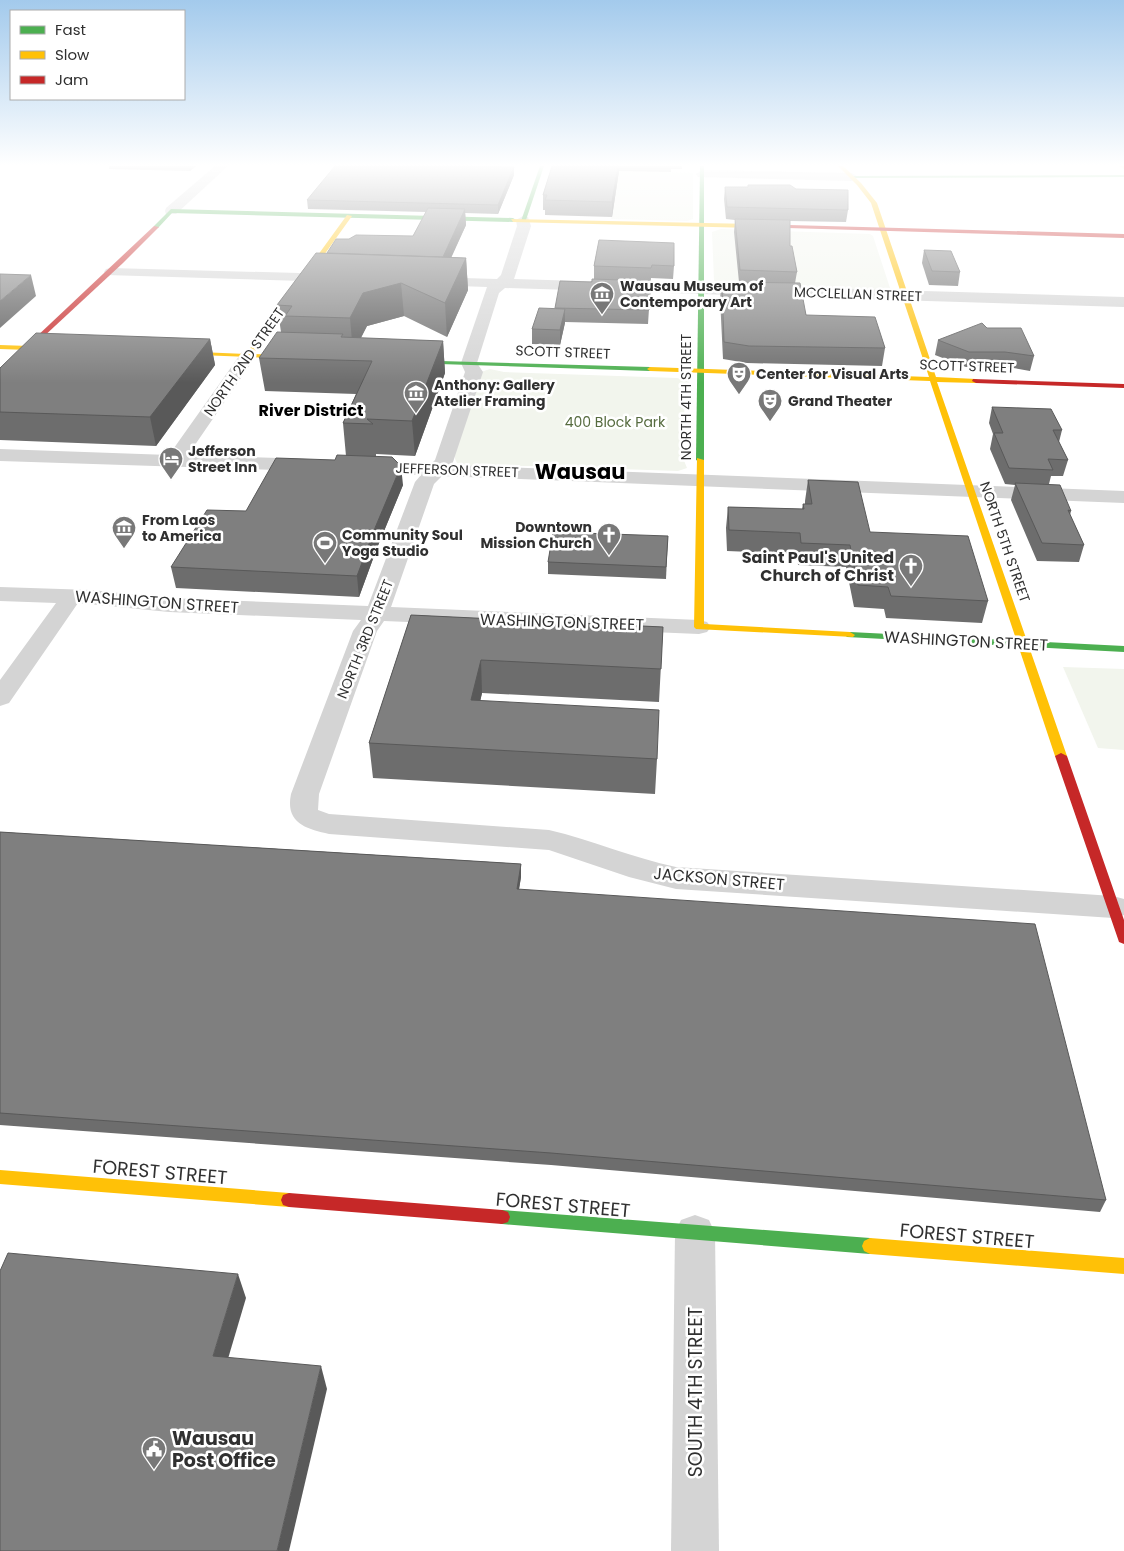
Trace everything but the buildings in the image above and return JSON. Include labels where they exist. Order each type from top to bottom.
[{"type":"street","points":[[0,375],[111,272],[144,238]]},
{"type":"street","name":"NORTH 2ND STREET","points":[[174,461],[334,238]]},
{"type":"street","name":"NORTH 3RD STREET","points":[[304,812],[302,806],[305,794],[365,631],[377,614],[425,482],[439,470],[444,462],[474,372],[469,363],[492,291],[502,283],[509,273],[520,238]]},
{"type":"street","name":"NORTH 4TH STREET","points":[[699,627],[701,238]]},
{"type":"street","name":"NORTH 5TH STREET","points":[[886,238],[1124,939]]},
{"type":"street","points":[[111,272],[349,279]]},
{"type":"street","name":"MCCLELLAN STREET","points":[[411,280],[1124,302]]},
{"type":"street","points":[[0,347],[68,350]]},
{"type":"street","points":[[163,353],[307,358]]},
{"type":"street","name":"SCOTT STREET","points":[[396,361],[1124,386]]},
{"type":"street","name":"JEFFERSON STREET","points":[[0,455],[340,466],[1124,497]]},
{"type":"street","name":"WASHINGTON STREET","points":[[0,594],[72,596],[169,605],[699,627],[1124,650]]},
{"type":"street","points":[[0,698],[72,596]]},
{"type":"street","name":"JACKSON STREET","points":[[304,812],[313,820],[329,824],[549,840],[570,845],[640,870],[676,878],[1113,907]]},
{"type":"street","name":"FOREST STREET","points":[[0,1178],[1124,1266]]},
{"type":"street","name":"SOUTH 4TH STREET","points":[[695,1232],[695,1551]]},
{"type":"green space","points":[[712,238],[874,238],[890,288],[876,290],[717,284],[714,280]]},
{"type":"green space","name":"400 Block Park","points":[[490,369],[504,372],[677,378],[689,381],[690,385],[685,387],[683,458],[687,468],[678,471],[468,466],[457,463],[455,455],[481,372]]},
{"type":"green space","points":[[1063,667],[1124,669],[1124,750],[1098,748]]},
{"type":"traffic: fast","points":[[700,460],[702,238]]},
{"type":"traffic: fast","points":[[408,361],[650,369]]},
{"type":"traffic: fast","points":[[850,635],[1124,649]]},
{"type":"traffic: fast","points":[[502,1217],[870,1246]]},
{"type":"traffic: slow","points":[[248,356],[333,238]]},
{"type":"traffic: slow","points":[[886,238],[933,380]]},
{"type":"traffic: slow","points":[[0,347],[58,349]]},
{"type":"traffic: slow","points":[[176,353],[298,358]]},
{"type":"traffic: slow","points":[[650,369],[976,381]]},
{"type":"traffic: slow","points":[[933,380],[1061,756]]},
{"type":"traffic: slow","points":[[700,460],[699,627],[850,635]]},
{"type":"traffic: slow","points":[[0,1177],[289,1200]]},
{"type":"traffic: slow","points":[[870,1246],[1124,1266]]},
{"type":"traffic: jam","points":[[0,375],[145,238]]},
{"type":"traffic: jam","points":[[976,381],[1124,386]]},
{"type":"traffic: jam","points":[[1061,756],[1124,939]]},
{"type":"traffic: jam","points":[[289,1200],[502,1217]]},
{"type":"place","name":"Wausau Museum of Contemporary Art","points":[[602,315]]},
{"type":"place","name":"Center for Visual Arts","points":[[739,395]]},
{"type":"place","name":"Anthony: Gallery Atelier Framing","points":[[416,414]]},
{"type":"place","name":"Grand Theater","points":[[770,422]]},
{"type":"place","name":"Jefferson Street Inn","points":[[171,480]]},
{"type":"place","name":"From Laos to America","points":[[124,549]]},
{"type":"place","name":"Downtown Mission Church","points":[[609,556]]},
{"type":"place","name":"Community Soul Yoga Studio","points":[[325,564]]},
{"type":"place","name":"Saint Paul's United Church of Christ","points":[[911,587]]},
{"type":"place","name":"Wausau Post Office","points":[[154,1470]]},
{"type":"district","name":"River District","points":[[311,410]]},
{"type":"district","name":"Wausau","points":[[580,471]]}]
